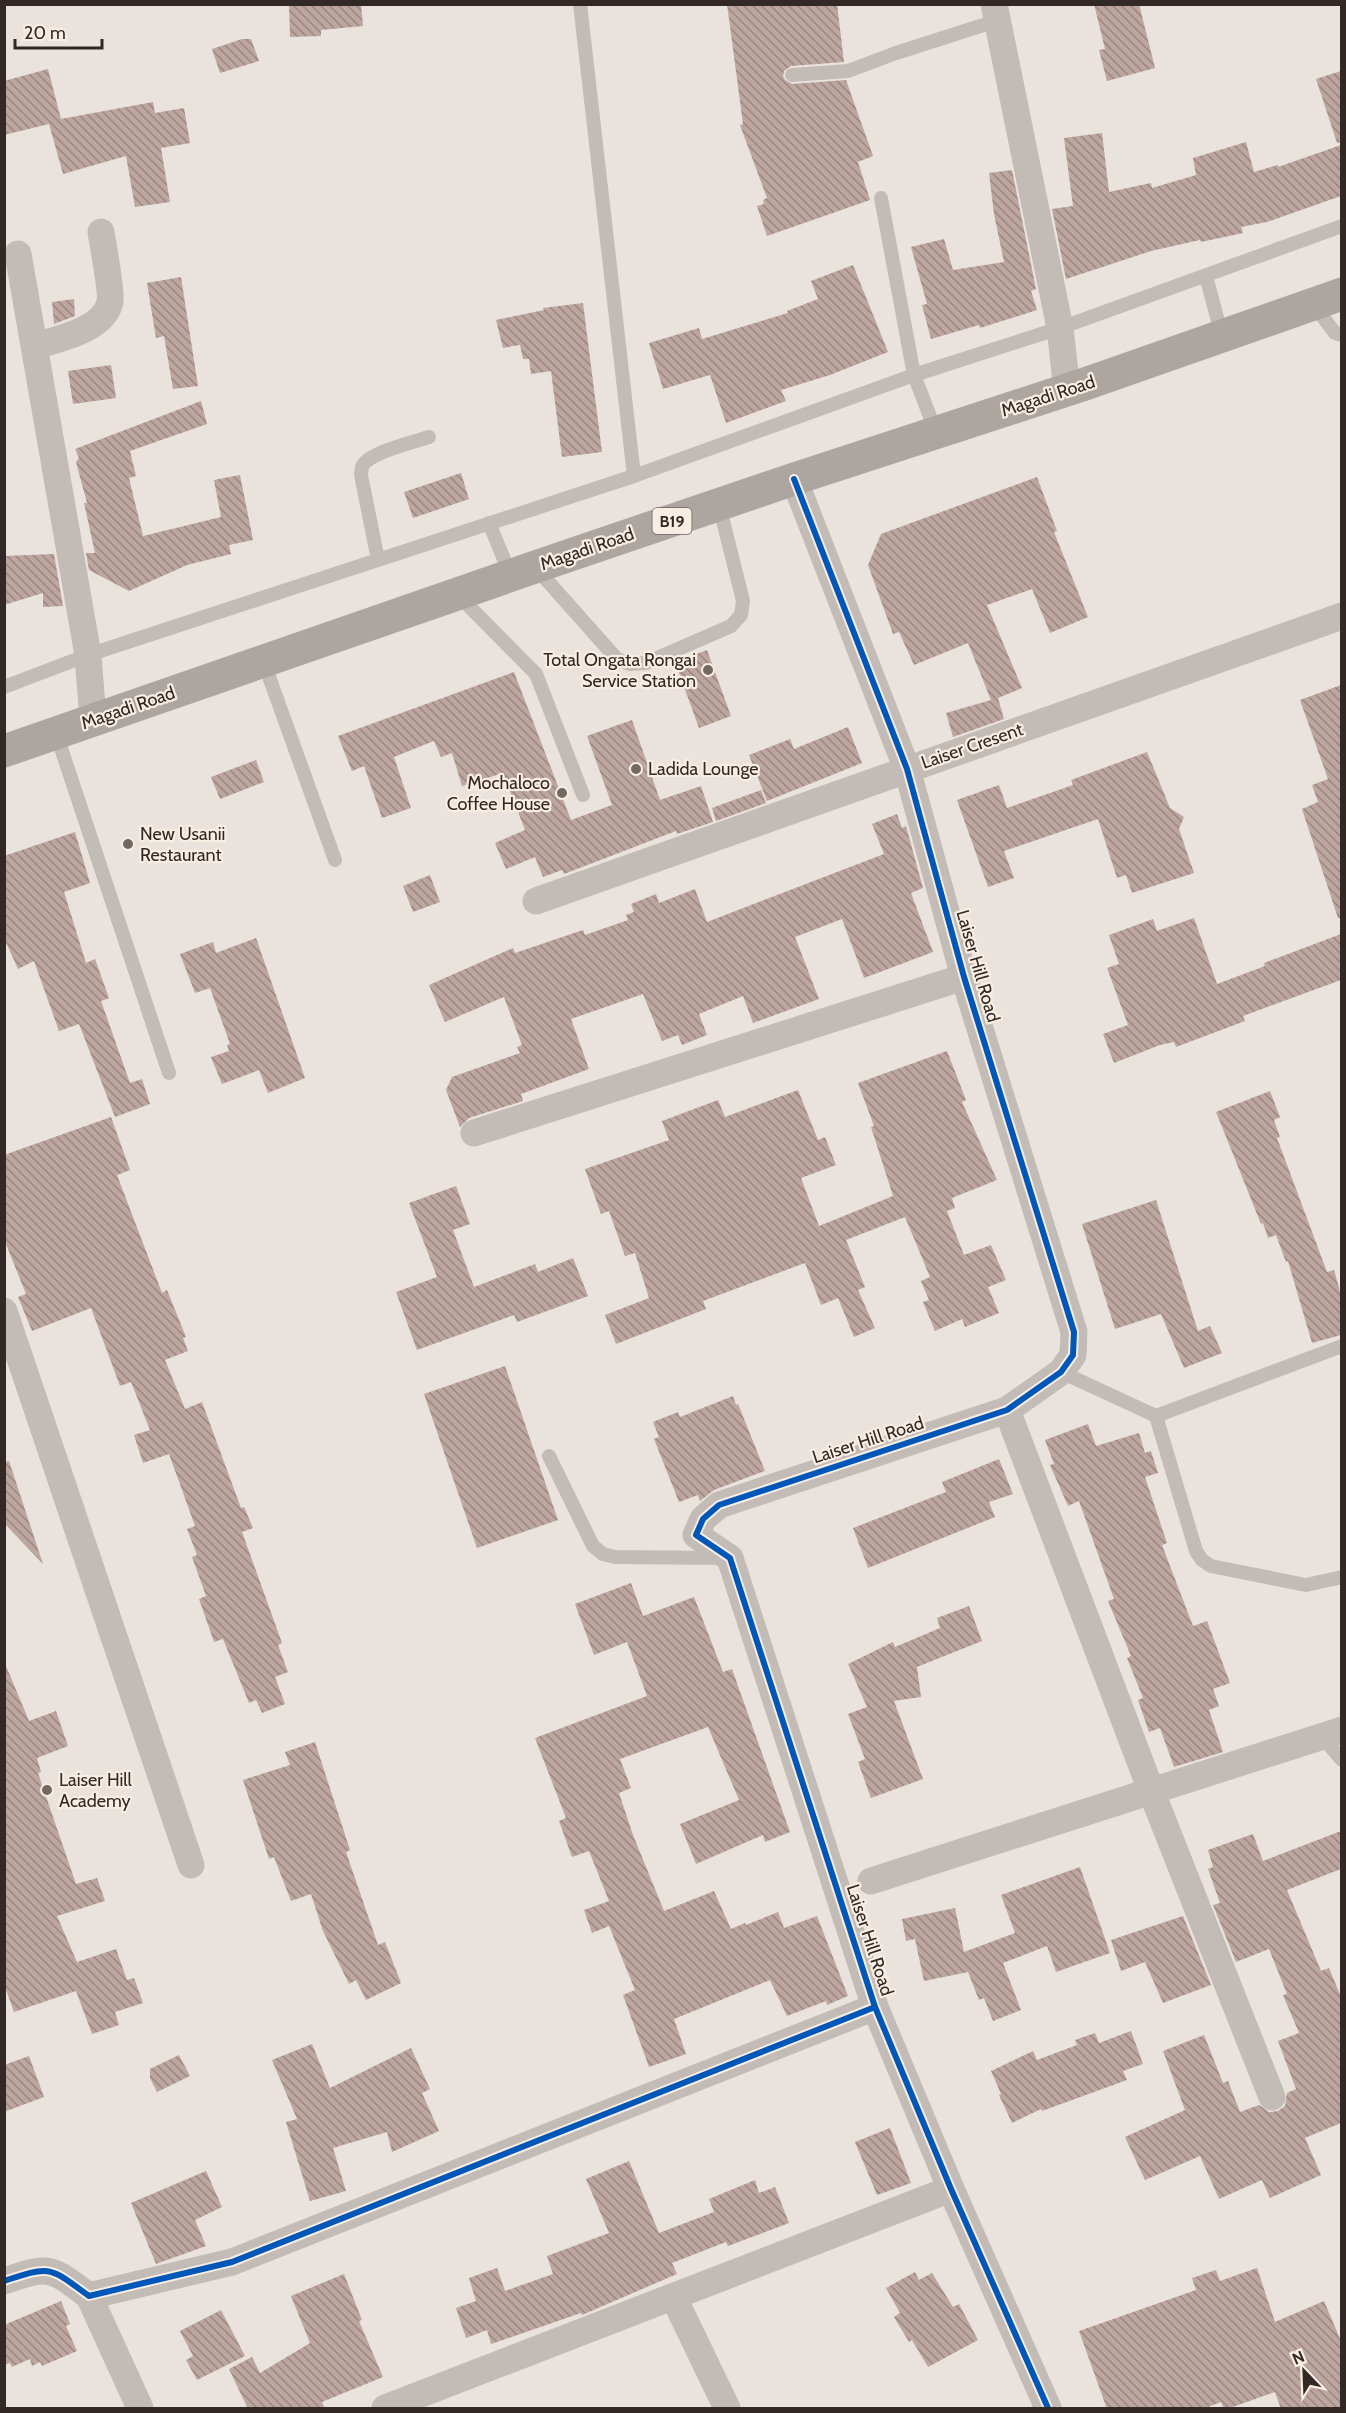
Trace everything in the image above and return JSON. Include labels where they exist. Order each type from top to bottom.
[{"type":"highway","name":"Magadi Road","points":[[4,751],[263,660],[794,479],[1067,390],[1327,299]]},
{"type":"street","points":[[995,13],[1060,328],[1067,390]]},
{"type":"street","points":[[35,346],[77,333],[100,319],[110,302],[101,232]]},
{"type":"street","points":[[18,254],[88,655],[93,720]]},
{"type":"street","name":"Laiser Hill Road","points":[[794,479],[907,769],[964,977],[1074,1332],[1073,1355],[1061,1372],[1007,1410],[719,1505],[703,1519],[696,1535],[730,1558],[875,2007],[951,2189],[1048,2409]]},
{"type":"street","name":"Laiser Cresent","points":[[536,901],[1341,615]]},
{"type":"street","points":[[474,1133],[964,977]]},
{"type":"street","points":[[4,1311],[191,1865]]},
{"type":"street","points":[[1007,1410],[1152,1793],[1272,2097]]},
{"type":"street","points":[[871,1881],[1152,1793],[1332,1733]]},
{"type":"street","points":[[89,2296],[232,2262],[875,2007]]},
{"type":"street","points":[[385,2409],[951,2189]]},
{"type":"street","points":[[4,2281],[37,2270],[56,2272],[89,2296],[139,2408]]},
{"type":"street","points":[[674,2298],[727,2409]]},
{"type":"lane","points":[[580,4],[634,476]]},
{"type":"lane","points":[[792,75],[848,70],[995,13]]},
{"type":"lane","points":[[881,198],[914,375],[936,432]]},
{"type":"lane","points":[[4,687],[88,655],[634,476],[914,375],[1060,328],[1341,226]]},
{"type":"lane","points":[[1206,276],[1222,336]]},
{"type":"lane","points":[[1327,299],[1335,333],[1341,335]]},
{"type":"lane","points":[[378,560],[361,475],[362,466],[390,450],[429,437]]},
{"type":"lane","points":[[489,523],[523,572],[616,658],[629,664],[646,663],[731,626],[741,615],[743,601],[719,505]]},
{"type":"lane","points":[[458,595],[536,674],[583,795]]},
{"type":"lane","points":[[263,660],[335,860]]},
{"type":"lane","points":[[56,732],[169,1073]]},
{"type":"lane","points":[[1061,1372],[1156,1416],[1341,1346]]},
{"type":"lane","points":[[1156,1416],[1196,1551],[1202,1560],[1211,1566],[1290,1584],[1306,1585],[1341,1577]]},
{"type":"lane","points":[[549,1456],[593,1546],[603,1554],[615,1557],[730,1558]]},
{"type":"lane","points":[[1332,1733],[1341,1760]]},
{"type":"building","points":[[361,4],[363,26],[321,30],[321,36],[290,37],[289,5]]},
{"type":"building","points":[[727,4],[837,4],[844,62],[791,66],[784,71],[783,76],[792,84],[846,80],[873,156],[858,162],[870,200],[767,236],[757,206],[764,204],[763,200],[767,198],[740,125],[743,124]]},
{"type":"building","points":[[1094,4],[1139,4],[1155,68],[1107,81],[1099,50],[1105,49]]},
{"type":"building","points":[[242,39],[251,39],[259,61],[220,73],[212,49]]},
{"type":"building","points":[[48,69],[61,119],[153,102],[155,113],[184,108],[190,143],[161,148],[170,202],[135,207],[126,156],[63,174],[49,124],[4,135],[4,81]]},
{"type":"building","points":[[1341,71],[1341,142],[1337,143],[1316,79]]},
{"type":"building","points":[[1102,133],[1109,192],[1151,183],[1152,188],[1196,175],[1193,158],[1246,142],[1254,172],[1278,165],[1278,167],[1341,145],[1341,196],[1267,222],[1241,227],[1243,233],[1151,251],[1066,279],[1052,209],[1073,206],[1064,138]]},
{"type":"building","points":[[1012,170],[1036,289],[1031,291],[1037,310],[980,328],[979,325],[931,339],[922,305],[927,304],[911,247],[944,239],[953,270],[1004,262],[994,214],[989,173]]},
{"type":"building","points":[[853,265],[888,352],[830,375],[781,390],[786,401],[726,423],[710,375],[663,389],[649,343],[699,328],[702,339],[788,313],[787,311],[818,299],[811,281]]},
{"type":"building","points":[[181,277],[198,386],[173,389],[164,336],[156,338],[147,283]]},
{"type":"building","points":[[74,299],[75,316],[54,324],[52,302]]},
{"type":"building","points":[[583,303],[602,452],[562,457],[551,371],[531,374],[529,359],[523,359],[520,345],[503,348],[496,320],[544,310],[543,308]]},
{"type":"building","points":[[111,365],[116,398],[73,404],[68,371]]},
{"type":"building","points":[[201,401],[207,424],[130,451],[136,476],[129,478],[143,536],[221,517],[214,480],[240,475],[253,540],[229,545],[231,554],[187,565],[129,591],[89,570],[86,553],[95,553],[84,503],[87,503],[76,462],[79,458],[75,449]]},
{"type":"building","points":[[461,473],[469,499],[413,518],[404,492]]},
{"type":"building","points":[[1037,477],[1057,531],[1054,532],[1088,617],[1050,633],[1032,589],[987,605],[1022,688],[998,698],[1004,719],[953,737],[946,713],[991,700],[968,643],[914,665],[899,632],[893,634],[868,565],[881,534]]},
{"type":"building","points":[[54,554],[63,606],[43,607],[43,593],[4,605],[4,556]]},
{"type":"building","points":[[707,650],[731,716],[699,728],[675,662]]},
{"type":"building","points":[[514,672],[571,820],[612,805],[587,736],[632,720],[660,800],[701,786],[713,822],[677,834],[676,831],[564,874],[562,870],[543,877],[535,857],[506,869],[495,843],[525,830],[503,773],[462,786],[452,753],[441,757],[434,741],[394,757],[411,808],[382,818],[364,766],[352,771],[338,736]]},
{"type":"building","points":[[1341,685],[1341,918],[1338,918],[1302,809],[1318,802],[1312,785],[1328,779],[1300,700]]},
{"type":"building","points":[[848,727],[862,763],[767,801],[749,755],[790,739],[794,749]]},
{"type":"building","points":[[1147,752],[1170,808],[1184,817],[1179,829],[1194,873],[1132,893],[1126,875],[1117,878],[1098,819],[1004,851],[1014,878],[988,887],[957,800],[999,785],[1007,808],[1073,785],[1071,780]]},
{"type":"building","points":[[256,760],[264,782],[220,799],[211,777]]},
{"type":"building","points":[[761,790],[766,803],[716,821],[712,808]]},
{"type":"building","points":[[897,814],[902,828],[906,826],[923,888],[911,893],[933,952],[864,978],[842,919],[795,937],[819,999],[753,1023],[743,996],[699,1014],[707,1035],[682,1045],[678,1035],[662,1041],[643,994],[571,1019],[589,1069],[521,1094],[523,1101],[469,1118],[460,1127],[446,1090],[452,1077],[520,1053],[517,1047],[522,1045],[504,997],[445,1022],[429,985],[513,948],[515,953],[583,930],[585,935],[628,920],[626,915],[634,912],[631,904],[656,894],[659,903],[695,889],[707,922],[884,854],[872,824]]},
{"type":"building","points":[[75,832],[90,883],[64,892],[86,963],[95,959],[109,998],[101,1001],[130,1083],[142,1079],[150,1104],[115,1117],[79,1024],[59,1031],[34,961],[18,969],[4,938],[4,856]]},
{"type":"building","points":[[430,875],[440,902],[413,912],[403,886]]},
{"type":"building","points":[[1194,918],[1217,984],[1265,966],[1264,963],[1341,934],[1341,980],[1243,1016],[1245,1021],[1176,1047],[1174,1042],[1160,1045],[1114,1063],[1103,1034],[1128,1025],[1107,968],[1119,964],[1109,935],[1153,919],[1157,931]]},
{"type":"building","points":[[256,938],[305,1078],[268,1093],[259,1070],[222,1084],[211,1057],[229,1051],[227,1045],[230,1044],[210,988],[195,993],[180,954],[213,942],[216,953]]},
{"type":"building","points":[[947,1051],[966,1100],[962,1102],[997,1180],[952,1198],[955,1208],[947,1211],[964,1255],[991,1245],[1006,1280],[988,1287],[999,1313],[965,1327],[962,1319],[935,1331],[923,1302],[929,1300],[921,1281],[930,1277],[905,1217],[846,1240],[865,1287],[858,1290],[875,1328],[854,1337],[838,1298],[821,1305],[805,1263],[703,1301],[706,1309],[616,1344],[605,1315],[649,1298],[635,1253],[625,1256],[609,1211],[601,1214],[585,1169],[669,1140],[662,1121],[718,1100],[725,1117],[798,1090],[818,1140],[825,1137],[836,1165],[801,1178],[819,1226],[893,1196],[871,1127],[874,1126],[858,1083]]},
{"type":"building","points":[[1270,1091],[1280,1117],[1274,1120],[1280,1137],[1277,1138],[1327,1272],[1334,1270],[1341,1295],[1341,1335],[1312,1343],[1288,1261],[1286,1262],[1276,1235],[1268,1238],[1263,1223],[1261,1224],[1216,1112]]},
{"type":"building","points":[[111,1117],[130,1170],[117,1175],[162,1293],[167,1290],[186,1337],[183,1338],[188,1351],[165,1360],[185,1409],[202,1402],[241,1508],[244,1507],[253,1528],[242,1532],[282,1643],[278,1645],[288,1672],[275,1677],[285,1704],[262,1713],[256,1700],[249,1703],[223,1639],[214,1642],[199,1599],[206,1596],[192,1557],[197,1555],[187,1529],[195,1526],[169,1454],[143,1463],[134,1435],[150,1430],[131,1382],[120,1386],[91,1308],[32,1331],[18,1297],[26,1294],[4,1239],[4,1155]]},
{"type":"building","points":[[456,1186],[470,1224],[453,1230],[474,1287],[535,1264],[538,1272],[573,1258],[588,1296],[517,1322],[514,1315],[417,1350],[396,1292],[437,1277],[409,1203]]},
{"type":"building","points":[[1156,1200],[1198,1331],[1210,1326],[1222,1353],[1184,1368],[1161,1314],[1115,1329],[1082,1224]]},
{"type":"building","points":[[505,1366],[558,1520],[477,1548],[424,1394]]},
{"type":"building","points":[[733,1396],[765,1471],[714,1490],[700,1501],[698,1495],[679,1502],[654,1439],[659,1437],[653,1422],[678,1412],[680,1417]]},
{"type":"building","points":[[1088,1424],[1096,1446],[1139,1433],[1145,1453],[1151,1451],[1158,1473],[1145,1477],[1167,1543],[1162,1545],[1193,1626],[1207,1621],[1230,1683],[1213,1689],[1219,1706],[1209,1710],[1223,1752],[1174,1767],[1160,1728],[1149,1732],[1138,1700],[1143,1698],[1127,1658],[1131,1656],[1108,1601],[1114,1599],[1079,1501],[1068,1506],[1050,1465],[1054,1464],[1045,1440]]},
{"type":"building","points":[[999,1459],[1013,1494],[989,1502],[995,1517],[868,1568],[853,1528],[946,1492],[942,1482]]},
{"type":"building","points":[[9,1461],[43,1564],[4,1523],[4,1462]]},
{"type":"building","points":[[631,1583],[643,1616],[694,1597],[723,1672],[732,1669],[790,1832],[765,1842],[763,1835],[696,1864],[680,1824],[739,1800],[708,1727],[620,1759],[631,1788],[619,1793],[633,1835],[664,1911],[714,1891],[731,1929],[778,1912],[784,1928],[817,1916],[848,1996],[827,2005],[826,2001],[787,2016],[770,1980],[674,2019],[686,2054],[649,2067],[623,1995],[635,1990],[609,1926],[592,1933],[584,1910],[609,1901],[589,1851],[572,1857],[559,1821],[566,1818],[535,1738],[647,1696],[627,1642],[594,1655],[575,1604]]},
{"type":"building","points":[[969,1606],[982,1641],[917,1667],[921,1697],[894,1701],[923,1779],[871,1798],[858,1762],[865,1759],[848,1714],[867,1707],[848,1664],[893,1642],[895,1647],[940,1628],[937,1618]]},
{"type":"building","points":[[4,1661],[29,1721],[56,1711],[68,1746],[37,1758],[41,1772],[38,1773],[76,1884],[97,1878],[105,1901],[57,1916],[77,1962],[116,1949],[127,1980],[134,1978],[143,2003],[115,2012],[119,2025],[92,2034],[76,1991],[14,2012],[4,1984]]},
{"type":"building","points":[[315,1742],[350,1850],[346,1852],[378,1945],[385,1942],[401,1983],[366,2000],[356,1980],[349,1984],[323,1931],[311,1894],[291,1901],[274,1857],[269,1859],[243,1780],[290,1765],[285,1752]]},
{"type":"building","points":[[1341,1831],[1341,1869],[1287,1890],[1321,1971],[1329,1968],[1341,1997],[1341,2123],[1305,2138],[1321,2175],[1270,2198],[1262,2180],[1219,2199],[1200,2156],[1145,2180],[1125,2137],[1185,2110],[1163,2051],[1204,2035],[1223,2083],[1228,2081],[1240,2112],[1259,2105],[1269,2112],[1278,2111],[1285,2106],[1287,2093],[1296,2089],[1278,2041],[1299,2033],[1283,1995],[1287,1994],[1269,1949],[1236,1962],[1213,1905],[1220,1903],[1208,1869],[1213,1867],[1208,1850],[1253,1834],[1263,1861]]},
{"type":"building","points":[[1080,1867],[1110,1953],[1056,1972],[1047,1946],[1003,1963],[1021,2010],[993,2021],[984,1998],[979,2000],[968,1972],[924,1981],[915,1939],[906,1941],[902,1919],[955,1908],[964,1952],[1015,1933],[1001,1895]]},
{"type":"building","points":[[1183,1916],[1211,1985],[1163,2003],[1145,1962],[1121,1971],[1111,1940]]},
{"type":"building","points":[[1131,2031],[1143,2064],[1123,2071],[1127,2080],[1042,2111],[1041,2109],[1012,2123],[991,2071],[1033,2051],[1037,2060],[1077,2045],[1075,2040],[1095,2033],[1099,2043]]},
{"type":"building","points":[[312,2044],[330,2088],[411,2048],[430,2089],[422,2093],[439,2131],[392,2152],[387,2132],[333,2148],[346,2191],[310,2201],[286,2122],[297,2119],[272,2060]]},
{"type":"building","points":[[179,2055],[190,2076],[157,2092],[150,2078],[150,2069]]},
{"type":"building","points":[[29,2056],[44,2097],[4,2112],[4,2065]]},
{"type":"building","points":[[890,2128],[911,2183],[877,2195],[855,2142]]},
{"type":"building","points":[[629,2161],[659,2233],[714,2212],[709,2199],[755,2180],[759,2193],[775,2187],[789,2223],[728,2246],[726,2242],[672,2263],[677,2274],[582,2315],[581,2313],[491,2344],[487,2330],[466,2338],[456,2308],[476,2301],[469,2278],[497,2268],[505,2291],[553,2274],[547,2256],[609,2233],[586,2179]]},
{"type":"building","points":[[206,2171],[222,2207],[195,2220],[206,2246],[156,2264],[131,2203]]},
{"type":"building","points":[[1257,2268],[1275,2322],[1324,2301],[1341,2341],[1341,2409],[1281,2409],[1275,2392],[1227,2409],[1224,2409],[1221,2402],[1203,2409],[1107,2409],[1079,2331],[1196,2290],[1192,2278],[1216,2270],[1220,2281]]},
{"type":"building","points":[[915,2272],[919,2280],[932,2273],[953,2307],[959,2304],[978,2340],[928,2367],[912,2340],[909,2342],[894,2317],[900,2313],[886,2288]]},
{"type":"building","points":[[344,2274],[362,2320],[359,2321],[383,2377],[322,2402],[325,2409],[248,2409],[229,2369],[252,2357],[260,2373],[310,2343],[291,2296]]},
{"type":"building","points":[[61,2301],[70,2324],[66,2326],[77,2351],[42,2366],[40,2362],[32,2366],[30,2359],[12,2367],[10,2363],[4,2365],[4,2325]]},
{"type":"building","points":[[221,2310],[245,2356],[197,2380],[186,2360],[193,2356],[180,2331]]},
{"type":"cycle path","points":[[794,479],[907,769],[964,977],[1074,1332],[1073,1355],[1061,1372],[1007,1410],[719,1505],[703,1519],[696,1535],[730,1558],[875,2007],[951,2189],[1048,2408]]},
{"type":"cycle path","points":[[4,2281],[41,2271],[50,2272],[66,2279],[89,2296],[232,2262],[875,2007]]},
{"type":"place","name":"Total Ongata Rongai Service Station","points":[[708,670]]},
{"type":"place","name":"Ladida Lounge","points":[[636,769]]},
{"type":"place","name":"Mochaloco Coffee House","points":[[562,793]]},
{"type":"place","name":"New Usanii Restaurant","points":[[128,844]]},
{"type":"place","name":"Laiser Hill Academy","points":[[47,1790]]}]
